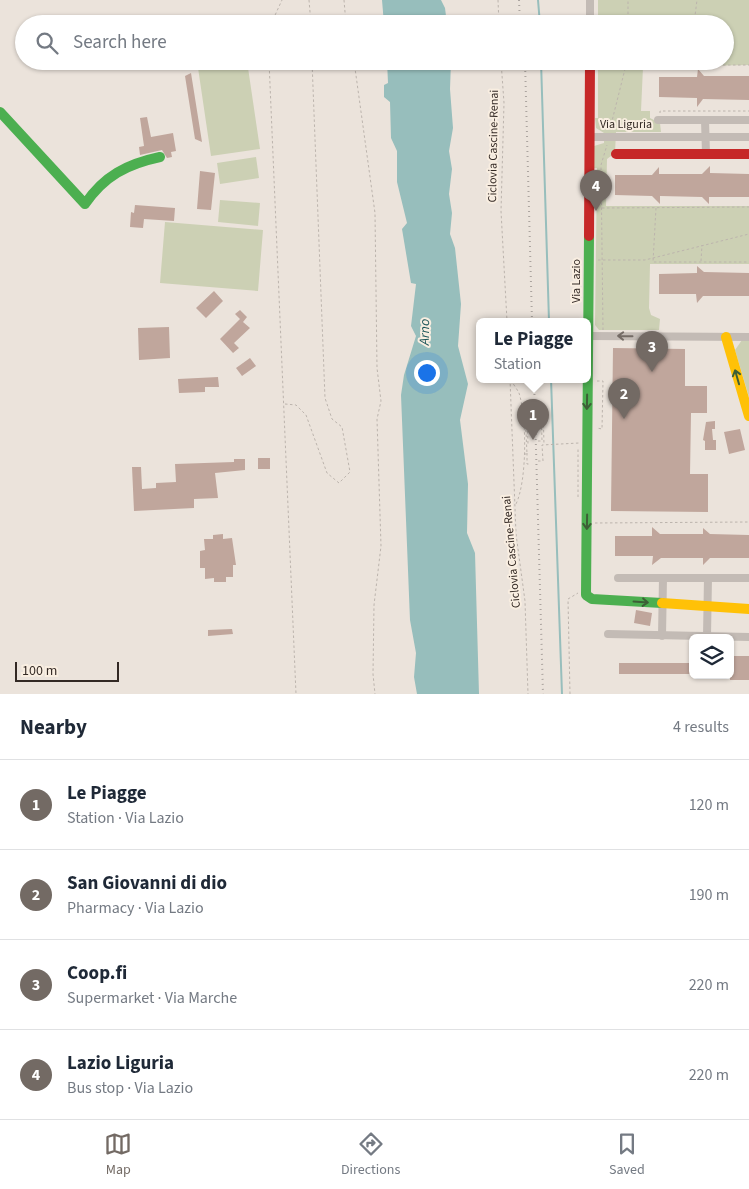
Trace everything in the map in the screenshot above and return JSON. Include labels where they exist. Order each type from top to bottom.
[{"type":"street","points":[[590,0],[590,15]]},
{"type":"street","name":"Via Lazio","points":[[588,318],[590,70]]},
{"type":"street","points":[[0,112],[85,204],[96,186],[132,162],[160,157]]},
{"type":"street","name":"Via Liguria","points":[[658,120],[749,120]]},
{"type":"street","points":[[705,120],[706,154]]},
{"type":"street","name":"Via Liguria","points":[[590,137],[749,137]]},
{"type":"street","name":"Via Liguria","points":[[663,137],[663,154]]},
{"type":"street","points":[[616,154],[749,154]]},
{"type":"street","points":[[591,336],[749,337]]},
{"type":"street","points":[[726,337],[749,416]]},
{"type":"street","name":"Via Lazio","points":[[588,383],[586,595],[592,599],[662,604]]},
{"type":"street","points":[[618,578],[749,578]]},
{"type":"street","points":[[662,636],[663,578]]},
{"type":"street","points":[[707,634],[708,578]]},
{"type":"street","points":[[662,604],[749,609]]},
{"type":"street","points":[[608,634],[689,636]]},
{"type":"street","points":[[734,637],[749,637]]},
{"type":"path","points":[[275,15],[282,0]]},
{"type":"path","points":[[309,0],[310,15]]},
{"type":"path","points":[[344,0],[345,15]]},
{"type":"path","points":[[498,0],[499,15]]},
{"type":"path","points":[[628,0],[628,15]]},
{"type":"path","points":[[695,15],[697,0]]},
{"type":"path","points":[[734,65],[749,65]]},
{"type":"path","points":[[270,70],[296,694]]},
{"type":"path","points":[[284,404],[296,406],[306,415],[327,473],[339,483],[350,472],[342,427],[332,419],[325,398],[312,70]]},
{"type":"path","points":[[355,70],[375,213],[377,368],[381,401],[376,419],[381,546],[374,605],[373,674],[375,694]]},
{"type":"path","name":"Ciclovia Cascine-Renai","points":[[502,70],[504,103],[501,211],[507,318]]},
{"type":"path","points":[[609,132],[626,70]]},
{"type":"path","points":[[603,336],[601,165],[608,142]]},
{"type":"path","points":[[602,208],[749,207]]},
{"type":"path","points":[[656,208],[653,262],[749,262]]},
{"type":"path","points":[[589,260],[644,260],[749,234]]},
{"type":"path","points":[[701,262],[702,245]]},
{"type":"path","points":[[592,381],[603,381],[602,428],[592,428]]},
{"type":"path","name":"Ciclovia Cascine-Renai","points":[[510,383],[519,567],[525,601],[528,694]]},
{"type":"path","points":[[512,383],[518,392],[522,411],[524,454],[521,494],[515,506]]},
{"type":"path","points":[[538,441],[542,441],[541,406],[543,406],[543,460],[538,461]]},
{"type":"path","points":[[528,454],[527,411],[525,411],[527,464],[529,464]]},
{"type":"path","points":[[544,444],[587,443]]},
{"type":"path","points":[[591,525],[591,523],[749,522]]},
{"type":"path","points":[[568,605],[570,694]]},
{"type":"green space","points":[[598,0],[749,0],[749,65],[734,65],[734,15],[598,15]]},
{"type":"green space","points":[[198,70],[248,70],[260,149],[211,156]]},
{"type":"green space","points":[[598,70],[643,70],[641,111],[650,111],[650,118],[660,123],[661,132],[616,132],[615,153],[607,159],[606,206],[749,206],[749,264],[650,264],[649,308],[651,315],[660,319],[659,330],[599,330],[595,325],[597,168],[593,168],[594,146],[604,143],[604,133],[596,128],[595,118],[598,118]]},
{"type":"green space","points":[[256,157],[259,178],[220,184],[217,163]]},
{"type":"green space","points":[[220,200],[260,203],[258,226],[218,222]]},
{"type":"green space","points":[[165,222],[263,230],[258,291],[160,283]]},
{"type":"green space","points":[[742,340],[749,340],[749,397],[735,350]]},
{"type":"water","points":[[382,0],[441,0],[446,15],[383,15]]},
{"type":"water","name":"Arno","points":[[387,70],[451,70],[453,128],[449,151],[452,169],[449,194],[452,213],[450,234],[455,248],[461,304],[458,346],[468,384],[460,420],[468,484],[467,533],[475,553],[479,694],[417,694],[414,677],[416,653],[410,620],[401,395],[404,375],[416,336],[411,326],[416,284],[411,283],[402,229],[407,223],[397,182],[397,151],[391,138],[390,102],[384,97],[384,85],[388,83]]},
{"type":"building","points":[[698,70],[704,76],[749,76],[749,100],[703,99],[697,107],[697,98],[659,97],[659,77],[697,77]]},
{"type":"building","points":[[191,73],[202,142],[195,139],[185,76]]},
{"type":"building","points":[[147,117],[151,137],[173,133],[176,151],[171,152],[172,157],[167,158],[162,150],[140,155],[139,147],[144,146],[140,118]]},
{"type":"building","points":[[710,166],[710,173],[749,174],[749,197],[709,197],[709,204],[702,197],[660,196],[660,204],[652,196],[615,195],[615,175],[652,175],[659,167],[659,174],[702,174]]},
{"type":"building","points":[[200,171],[215,173],[211,210],[197,209]]},
{"type":"building","points":[[135,205],[175,208],[174,221],[144,219],[143,228],[130,227],[131,212],[134,213]]},
{"type":"building","points":[[697,266],[704,272],[749,273],[749,296],[703,296],[697,303],[696,294],[659,294],[659,274],[697,273]]},
{"type":"building","points":[[214,291],[223,301],[206,318],[196,308]]},
{"type":"building","points":[[240,310],[247,317],[243,322],[250,328],[234,343],[239,348],[233,353],[220,339],[240,319],[235,314]]},
{"type":"building","points":[[169,327],[170,358],[139,360],[138,328]]},
{"type":"building","points":[[613,348],[685,349],[685,386],[707,386],[707,413],[691,413],[690,474],[708,474],[708,512],[611,511]]},
{"type":"building","points":[[250,358],[256,366],[242,376],[236,368]]},
{"type":"building","points":[[218,377],[219,387],[205,387],[205,392],[179,393],[178,379]]},
{"type":"building","points":[[715,421],[715,429],[712,429],[713,440],[716,440],[716,450],[705,450],[705,441],[703,440],[706,422]]},
{"type":"building","points":[[740,429],[745,450],[729,454],[724,432]]},
{"type":"building","points":[[258,458],[270,458],[270,469],[258,469]]},
{"type":"building","points":[[234,459],[245,459],[245,470],[215,473],[218,498],[194,499],[194,508],[134,511],[132,467],[141,467],[142,489],[156,488],[156,483],[176,482],[175,464],[234,462]]},
{"type":"building","points":[[652,527],[660,534],[703,534],[703,528],[710,534],[749,535],[749,558],[710,558],[703,565],[703,558],[661,558],[652,565],[653,556],[615,556],[615,536],[652,536]]},
{"type":"building","points":[[223,534],[223,539],[232,538],[236,565],[233,565],[233,577],[226,577],[226,582],[214,582],[214,578],[205,579],[205,568],[200,568],[200,551],[205,550],[204,539],[213,539],[213,535]]},
{"type":"building","points":[[636,610],[652,613],[650,626],[634,623]]},
{"type":"building","points":[[232,629],[233,634],[208,636],[208,630]]},
{"type":"building","points":[[734,656],[749,656],[749,680],[730,680],[734,679]]},
{"type":"building","points":[[619,663],[689,663],[689,674],[619,674]]},
{"type":"waterway","points":[[538,0],[539,15]]},
{"type":"waterway","points":[[541,70],[549,318]]},
{"type":"waterway","points":[[551,383],[562,694]]},
{"type":"railway","points":[[519,0],[520,15]]},
{"type":"railway","points":[[525,70],[532,318]]},
{"type":"railway","points":[[534,383],[543,694]]},
{"type":"traffic: fast","points":[[0,112],[85,204],[100,186],[117,173],[137,163],[160,157]]},
{"type":"traffic: fast","points":[[588,318],[589,236]]},
{"type":"traffic: fast","points":[[588,383],[586,595],[592,599],[662,603]]},
{"type":"traffic: slow","points":[[726,337],[749,416]]},
{"type":"traffic: slow","points":[[662,603],[749,609]]},
{"type":"traffic: jam","points":[[589,236],[590,70]]},
{"type":"traffic: jam","points":[[616,154],[749,154]]},
{"type":"place","name":"Lazio Liguria","points":[[596,211]]},
{"type":"place","name":"Coop.fi","points":[[652,372]]},
{"type":"place","name":"San Giovanni di dio","points":[[624,419]]},
{"type":"place","name":"Le Piagge","points":[[533,440]]}]
